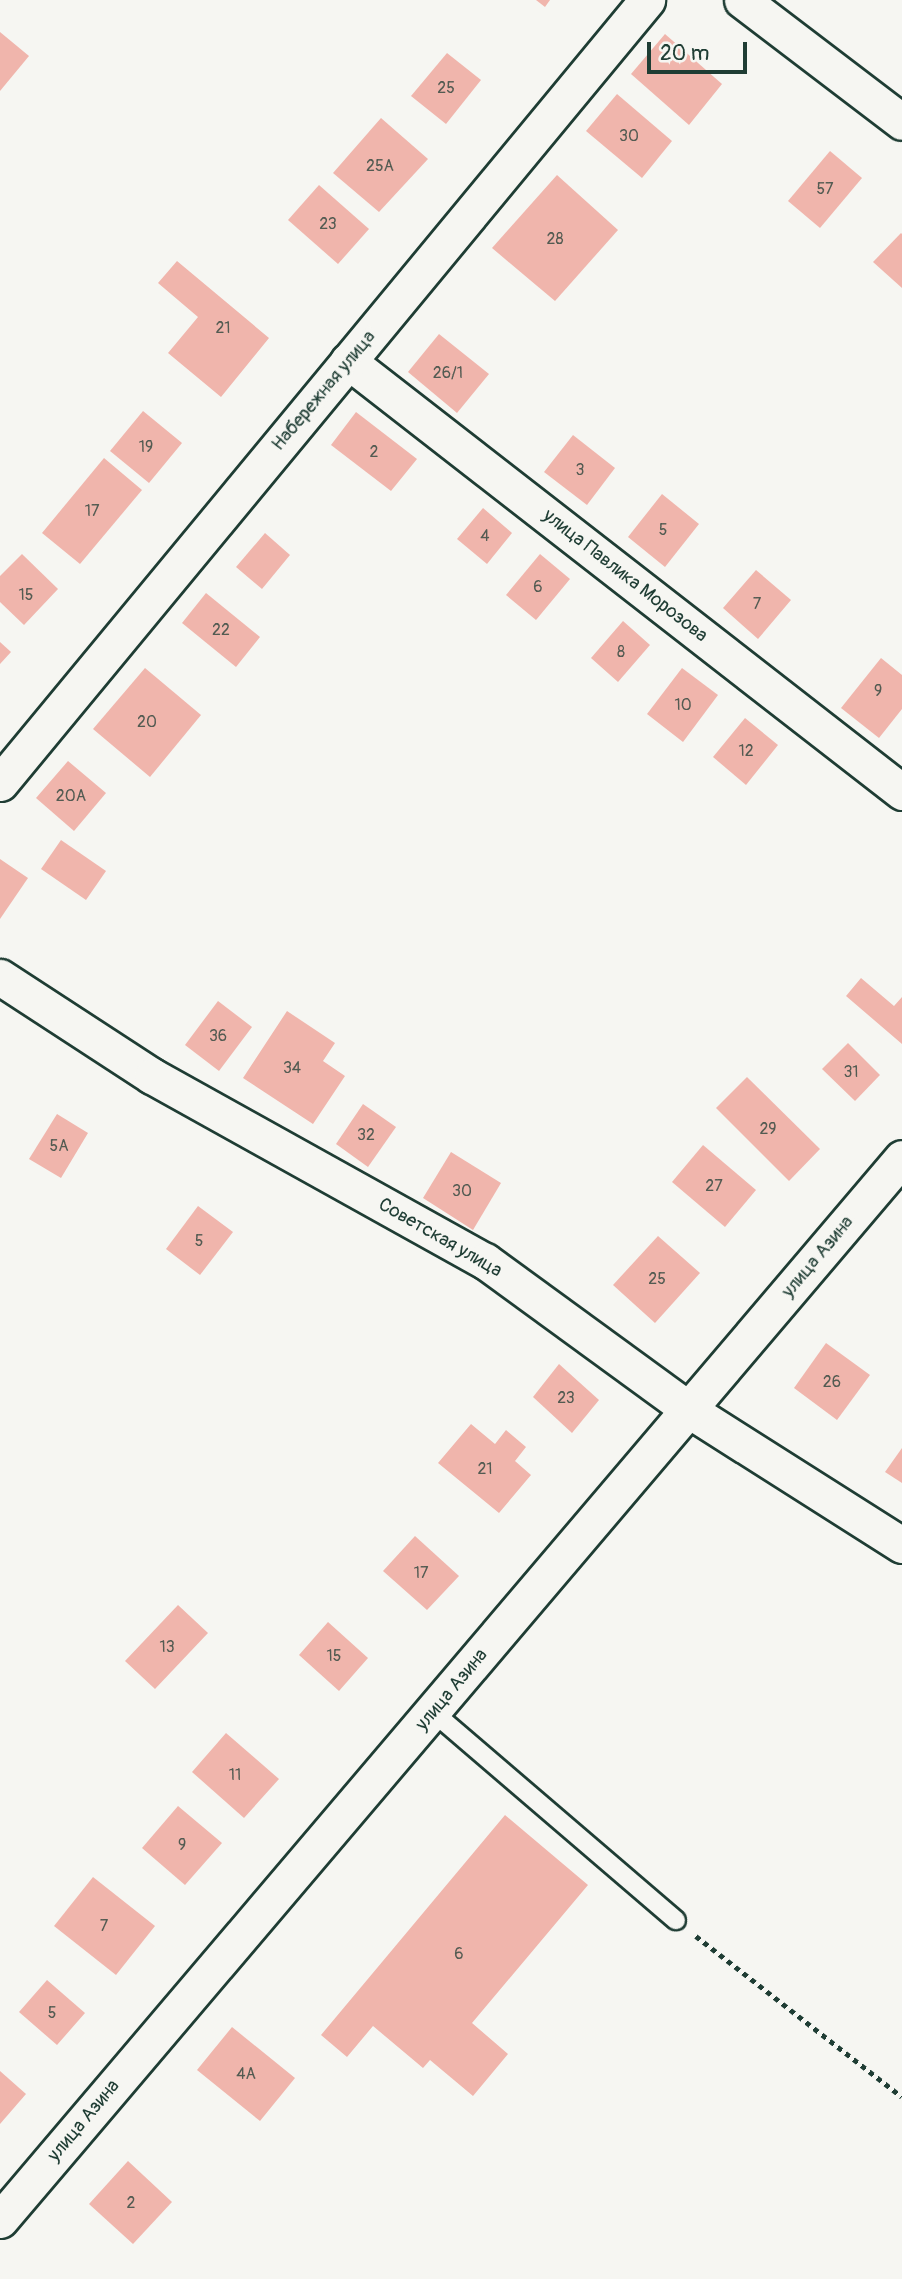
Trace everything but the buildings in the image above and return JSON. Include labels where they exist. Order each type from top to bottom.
[{"type":"street","name":"Набережная улица","points":[[0,783],[647,0]]},
{"type":"street","points":[[742,0],[902,122]]},
{"type":"street","name":"улица Павлика Морозова","points":[[348,361],[902,792]]},
{"type":"street","name":"Советская улица","points":[[0,977],[152,1076],[485,1261],[689,1409],[902,1545]]},
{"type":"street","name":"улица Азина","points":[[0,2220],[902,1158]]},
{"type":"lane","points":[[433,1712],[676,1920]]},
{"type":"path","points":[[676,1920],[902,2097]]}]
